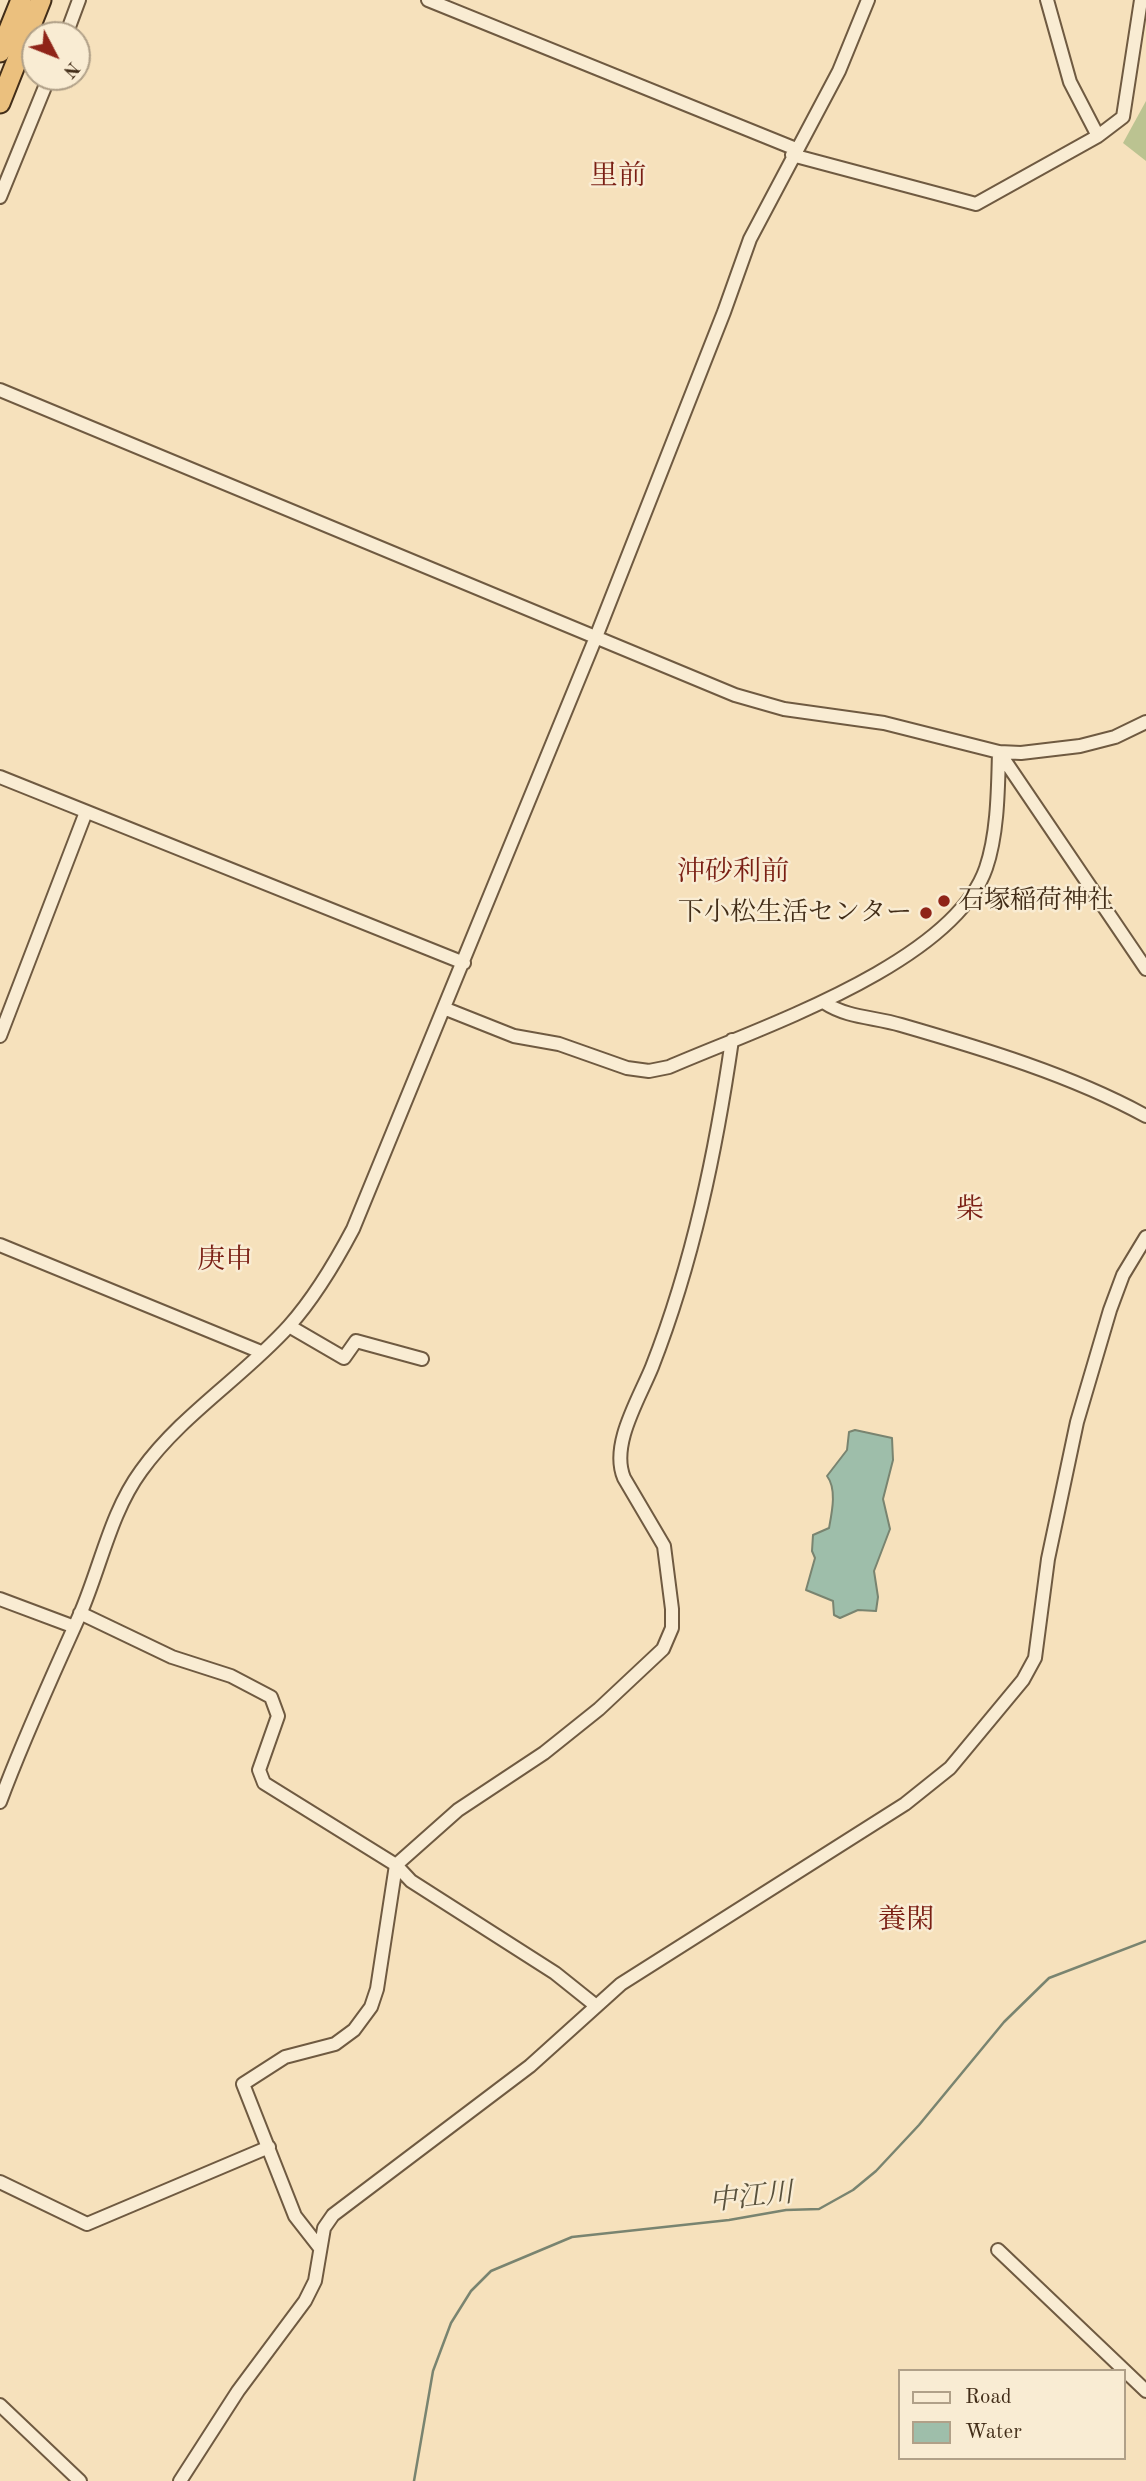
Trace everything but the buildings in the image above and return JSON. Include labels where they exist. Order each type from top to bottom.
[{"type":"highway","points":[[0,52],[21,0]]},
{"type":"highway","points":[[0,103],[41,0]]},
{"type":"street","points":[[71,21],[79,0]]},
{"type":"street","points":[[428,0],[794,152],[976,204],[1098,136],[1123,117],[1141,0]]},
{"type":"street","points":[[0,1802],[72,1626],[80,1614],[122,1502],[140,1472],[178,1429],[289,1326],[334,1266],[353,1229],[446,1009],[596,637],[720,324],[750,239],[839,71],[868,0]]},
{"type":"street","points":[[1047,0],[1070,82],[1098,136]]},
{"type":"street","points":[[0,197],[43,91]]},
{"type":"street","points":[[0,390],[735,695],[785,709],[884,723],[999,752],[1021,753],[1080,746],[1115,737],[1146,722]]},
{"type":"street","points":[[999,752],[1146,969]]},
{"type":"street","points":[[446,1009],[514,1036],[559,1044],[627,1068],[649,1071],[669,1067],[825,1003],[885,970],[949,921],[969,898],[986,869],[993,831],[999,752]]},
{"type":"street","points":[[0,777],[464,964]]},
{"type":"street","points":[[0,1035],[86,812]]},
{"type":"street","points":[[825,1003],[838,1012],[899,1024],[1100,1091],[1146,1116]]},
{"type":"street","points":[[320,2248],[295,2216],[243,2084],[285,2057],[335,2044],[354,2030],[371,2007],[377,1989],[396,1865],[458,1810],[544,1753],[599,1709],[663,1649],[672,1628],[671,1584],[664,1546],[619,1467],[621,1446],[654,1362],[690,1247],[719,1127],[732,1040]]},
{"type":"street","points":[[180,2481],[237,2391],[305,2301],[315,2281],[324,2228],[332,2214],[530,2066],[595,2005],[638,1973],[936,1782],[1023,1680],[1035,1658],[1048,1559],[1077,1422],[1114,1298],[1123,1275],[1146,1237]]},
{"type":"street","points":[[0,1245],[261,1352]]},
{"type":"street","points":[[289,1326],[344,1358],[356,1341],[422,1359]]},
{"type":"street","points":[[0,1599],[72,1626]]},
{"type":"street","points":[[80,1614],[172,1657],[231,1676],[271,1697],[278,1716],[259,1770],[264,1783],[396,1865],[411,1881],[555,1973],[595,2005]]},
{"type":"street","points":[[0,2182],[87,2224],[269,2147]]},
{"type":"street","points":[[998,2250],[1123,2369]]},
{"type":"street","points":[[1125,2371],[1146,2391]]},
{"type":"street","points":[[0,2405],[80,2481]]},
{"type":"shaded area","points":[[1146,101],[1146,161],[1123,143]]},
{"type":"water","points":[[855,1430],[892,1438],[893,1460],[883,1499],[890,1529],[874,1571],[878,1597],[876,1611],[858,1610],[840,1618],[834,1615],[833,1601],[806,1590],[815,1558],[812,1551],[813,1535],[829,1528],[833,1494],[827,1476],[847,1450],[849,1432]]},
{"type":"waterway","name":"中江川","points":[[414,2481],[433,2371],[451,2323],[471,2291],[491,2271],[572,2237],[729,2220],[786,2210],[819,2209],[853,2190],[876,2171],[919,2125],[1004,2022],[1049,1978],[1146,1941]]},
{"type":"place","name":"石塚稲荷神社","points":[[944,901]]},
{"type":"place","name":"下小松生活センター","points":[[926,913]]},
{"type":"district","name":"里前","points":[[618,177]]},
{"type":"district","name":"沖砂利前","points":[[733,873]]},
{"type":"district","name":"柴","points":[[970,1211]]},
{"type":"district","name":"庚申","points":[[225,1261]]},
{"type":"district","name":"養閑","points":[[906,1921]]}]
